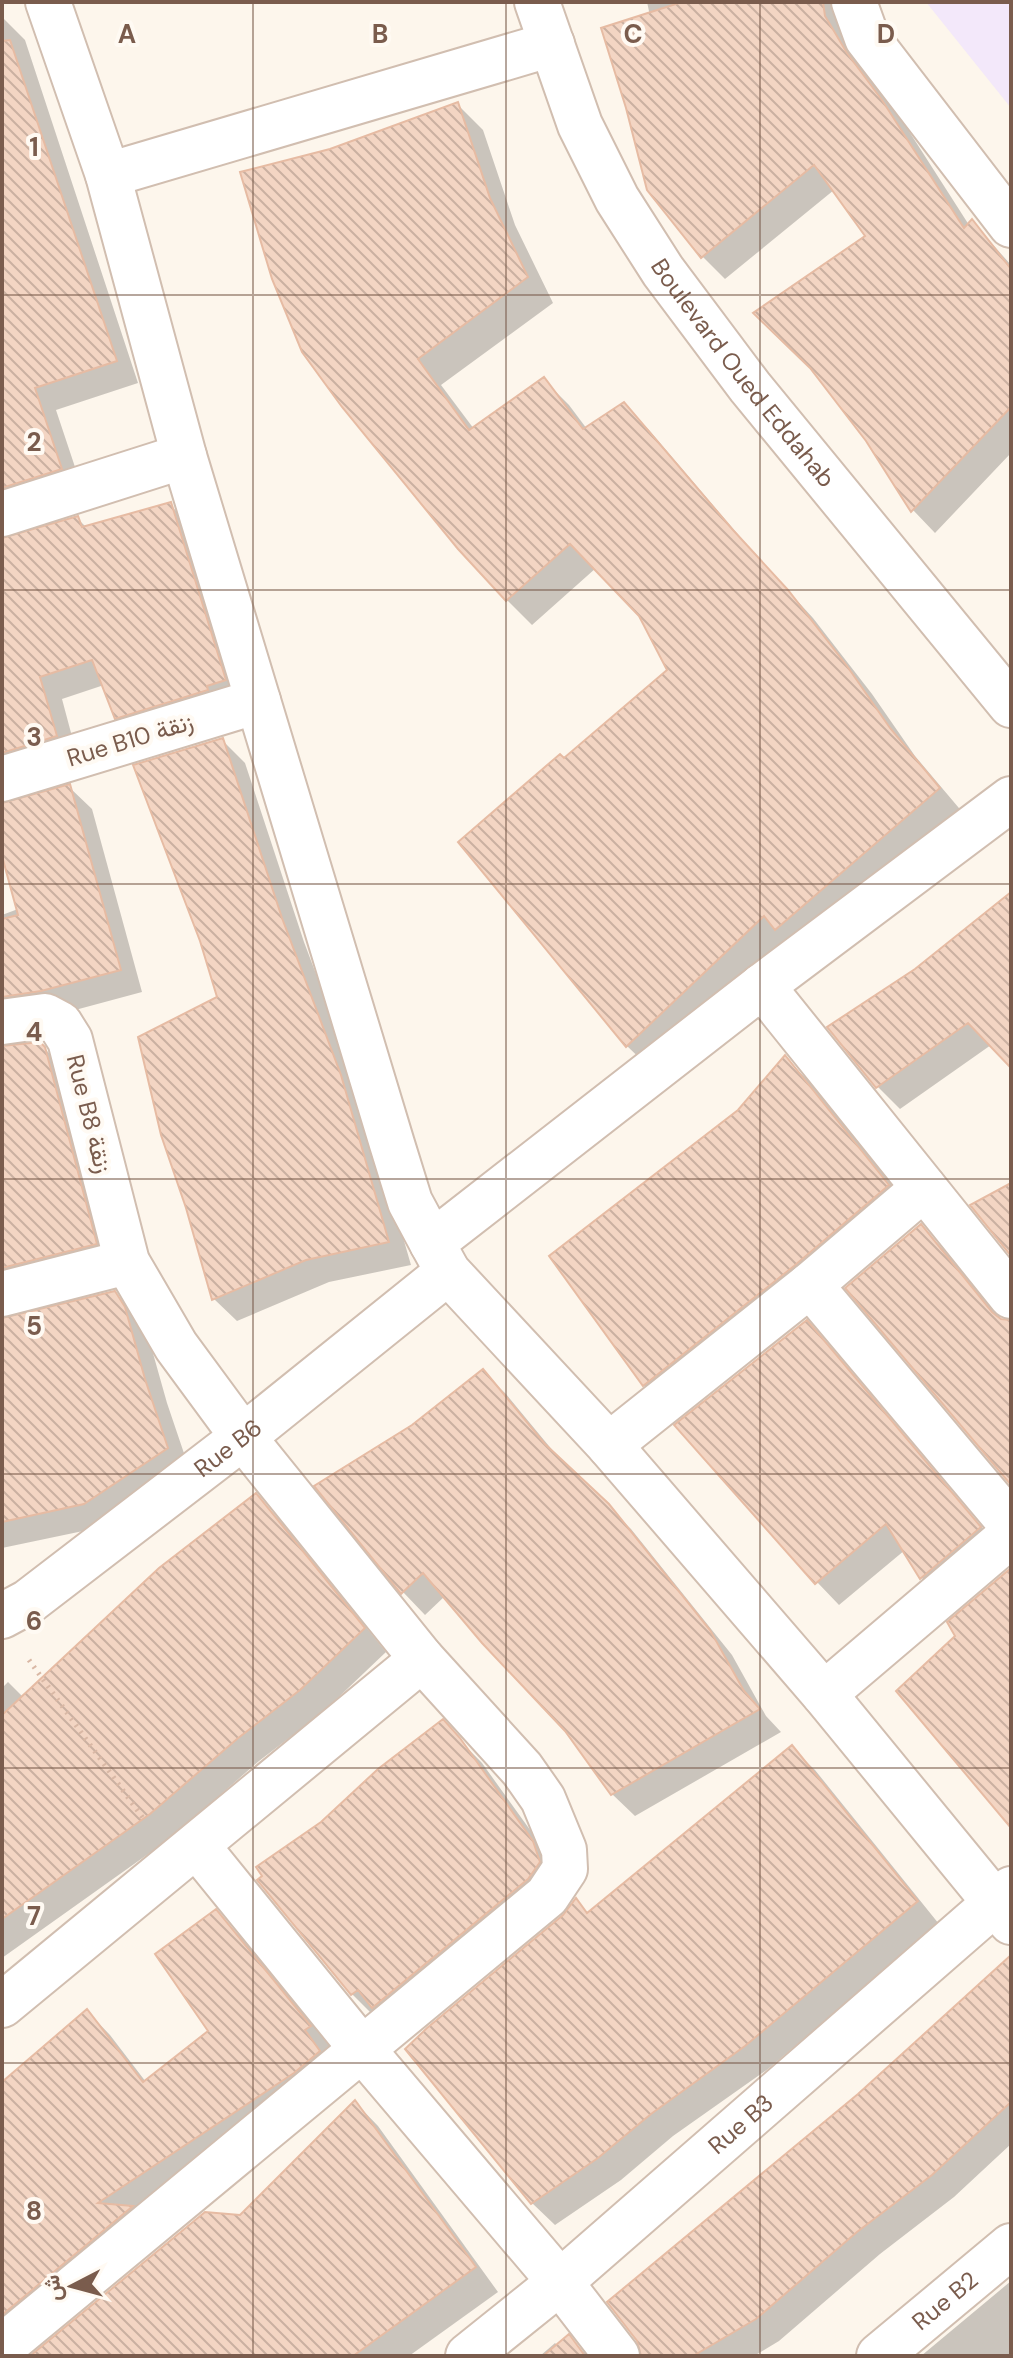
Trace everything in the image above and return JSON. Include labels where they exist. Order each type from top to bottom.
[{"type":"street","points":[[48,2],[108,175],[184,456],[410,1202],[440,1258],[609,1445],[1005,1904]]},
{"type":"street","name":"Boulevard Oued Eddahab","points":[[537,2],[586,138],[617,199],[663,271],[750,387],[1011,705]]},
{"type":"street","points":[[854,2],[867,38],[1011,225]]},
{"type":"street","points":[[108,175],[552,44]]},
{"type":"street","points":[[2,514],[184,456]]},
{"type":"street","name":"Rue B10 زنقة","points":[[2,779],[258,701]]},
{"type":"street","name":"Rue B6","points":[[11,1631],[28,1602],[243,1437],[440,1258],[762,986],[1011,799]]},
{"type":"street","points":[[762,986],[1011,1296]]},
{"type":"street","name":"Rue B8 زنقة","points":[[3,1022],[45,1016],[60,1024],[70,1040],[127,1262],[176,1346],[243,1437],[422,1659],[522,1769],[543,1799],[564,1850],[565,1869],[547,1896],[362,2049]]},
{"type":"street","points":[[609,1445],[810,1285],[924,1188]]},
{"type":"street","points":[[2,1294],[127,1262]]},
{"type":"street","points":[[810,1285],[1011,1524]]},
{"type":"street","points":[[824,1694],[1011,1535]]},
{"type":"street","points":[[2,2005],[422,1659]]},
{"type":"street","points":[[186,1855],[362,2049],[560,2282],[617,2356]]},
{"type":"street","name":"Rue B3","points":[[468,2356],[560,2282],[1005,1904]]},
{"type":"street","points":[[2,2347],[362,2049]]},
{"type":"street","name":"Rue B2","points":[[879,2356],[1011,2246]]},
{"type":"path","points":[[11,1631],[186,1855]]},
{"type":"shaded area","points":[[926,2],[1011,2],[1011,108]]},
{"type":"building","points":[[682,2],[823,2],[825,16],[847,53],[882,100],[964,228],[972,219],[1011,269],[1011,407],[911,512],[866,441],[810,368],[753,313],[865,236],[814,165],[701,258],[647,190],[601,28]]},
{"type":"building","points":[[10,40],[117,361],[35,388],[62,469],[2,488],[2,41]]},
{"type":"building","points":[[458,102],[490,198],[528,277],[418,359],[469,430],[544,377],[583,429],[624,402],[788,590],[890,728],[940,788],[775,930],[764,916],[626,1047],[458,842],[560,754],[564,758],[667,670],[639,616],[570,544],[506,601],[458,549],[342,407],[302,352],[272,279],[240,172],[330,149]]},
{"type":"building","points":[[171,502],[226,680],[207,686],[208,690],[115,719],[92,660],[40,677],[57,736],[2,753],[2,538],[78,516],[82,527]]},
{"type":"building","points":[[223,738],[282,918],[341,1075],[389,1242],[306,1260],[212,1300],[161,1135],[138,1037],[217,997],[200,941],[133,765]]},
{"type":"building","points":[[70,784],[121,970],[41,991],[2,997],[2,919],[18,915],[2,856],[2,803]]},
{"type":"building","points":[[1011,892],[1011,1068],[968,1023],[876,1088],[827,1027],[915,969]]},
{"type":"building","points":[[40,1042],[45,1047],[97,1244],[2,1268],[2,1046]]},
{"type":"building","points":[[785,1055],[889,1185],[794,1266],[643,1386],[549,1256],[738,1110]]},
{"type":"building","points":[[1011,1183],[1011,1256],[970,1205]]},
{"type":"building","points":[[921,1224],[992,1312],[1001,1319],[1011,1320],[1011,1485],[845,1288]]},
{"type":"building","points":[[115,1291],[125,1307],[168,1448],[84,1504],[2,1522],[2,1318]]},
{"type":"building","points":[[807,1320],[981,1527],[920,1579],[886,1524],[815,1584],[674,1425]]},
{"type":"building","points":[[483,1369],[545,1444],[609,1504],[710,1630],[744,1691],[760,1709],[611,1795],[565,1731],[482,1643],[423,1573],[401,1594],[314,1486],[412,1425]]},
{"type":"building","points":[[256,1493],[365,1628],[300,1690],[150,1814],[2,1919],[2,1715],[159,1568]]},
{"type":"building","points":[[1011,1568],[1011,1828],[896,1691],[955,1636],[947,1622]]},
{"type":"building","points":[[443,1719],[460,1738],[533,1841],[540,1862],[528,1879],[372,2008],[358,1990],[351,1995],[257,1880],[262,1876],[256,1867],[321,1822],[378,1769]]},
{"type":"building","points":[[792,1745],[918,1901],[745,2046],[651,2114],[598,2158],[531,2204],[405,2049],[563,1915],[576,1898],[587,1913]]},
{"type":"building","points":[[216,1909],[311,2026],[305,2030],[320,2051],[294,2073],[98,2203],[133,2206],[2,2315],[2,2082],[87,2009],[143,2082],[208,2031],[155,1954]]},
{"type":"building","points":[[1011,1955],[1011,2102],[932,2175],[857,2232],[756,2319],[693,2356],[641,2356],[637,2341],[607,2302],[858,2094]]},
{"type":"building","points":[[355,2100],[476,2267],[353,2356],[30,2356],[205,2212],[240,2215]]},
{"type":"building","points":[[569,2334],[585,2356],[543,2356]]}]
